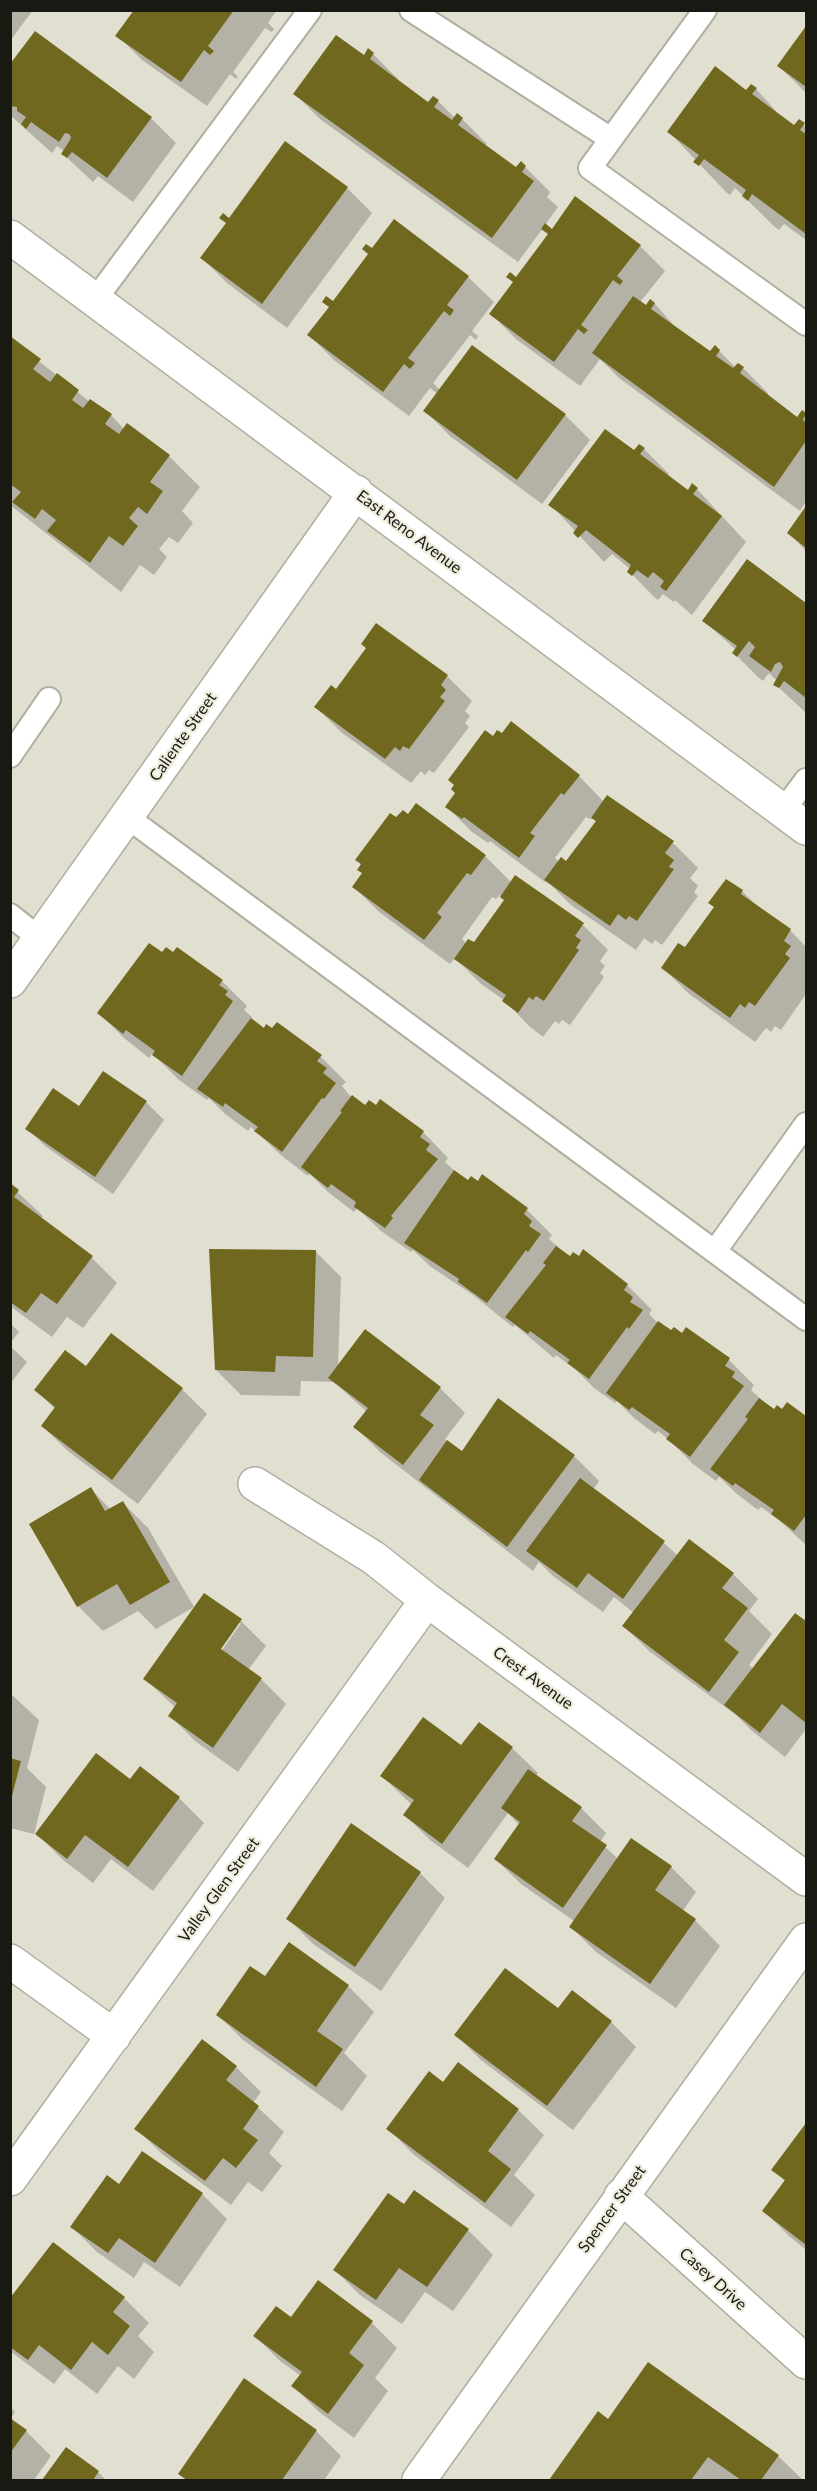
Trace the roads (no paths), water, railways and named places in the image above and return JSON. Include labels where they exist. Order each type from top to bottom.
[{"type":"street","name":"East Reno Avenue","points":[[10,237],[795,820]]},
{"type":"street","name":"Caliente Street","points":[[10,981],[356,492]]},
{"type":"street","name":"Crest Avenue","points":[[255,1484],[374,1558],[427,1600],[807,1879]]},
{"type":"street","name":"Valley Glen Street","points":[[10,2179],[427,1600]]},
{"type":"street","name":"Spencer Street","points":[[419,2481],[621,2196],[807,1940]]},
{"type":"street","points":[[10,1961],[114,2036]]},
{"type":"street","name":"Casey Drive","points":[[621,2196],[807,2362]]},
{"type":"lane","points":[[95,300],[310,10]]},
{"type":"lane","points":[[411,10],[611,139]]},
{"type":"lane","points":[[705,10],[590,168],[807,324]]},
{"type":"lane","points":[[10,756],[49,699]]},
{"type":"lane","points":[[795,820],[807,780]]},
{"type":"lane","points":[[127,817],[807,1319]]},
{"type":"lane","points":[[10,915],[40,939]]},
{"type":"lane","points":[[715,1251],[807,1124]]}]
